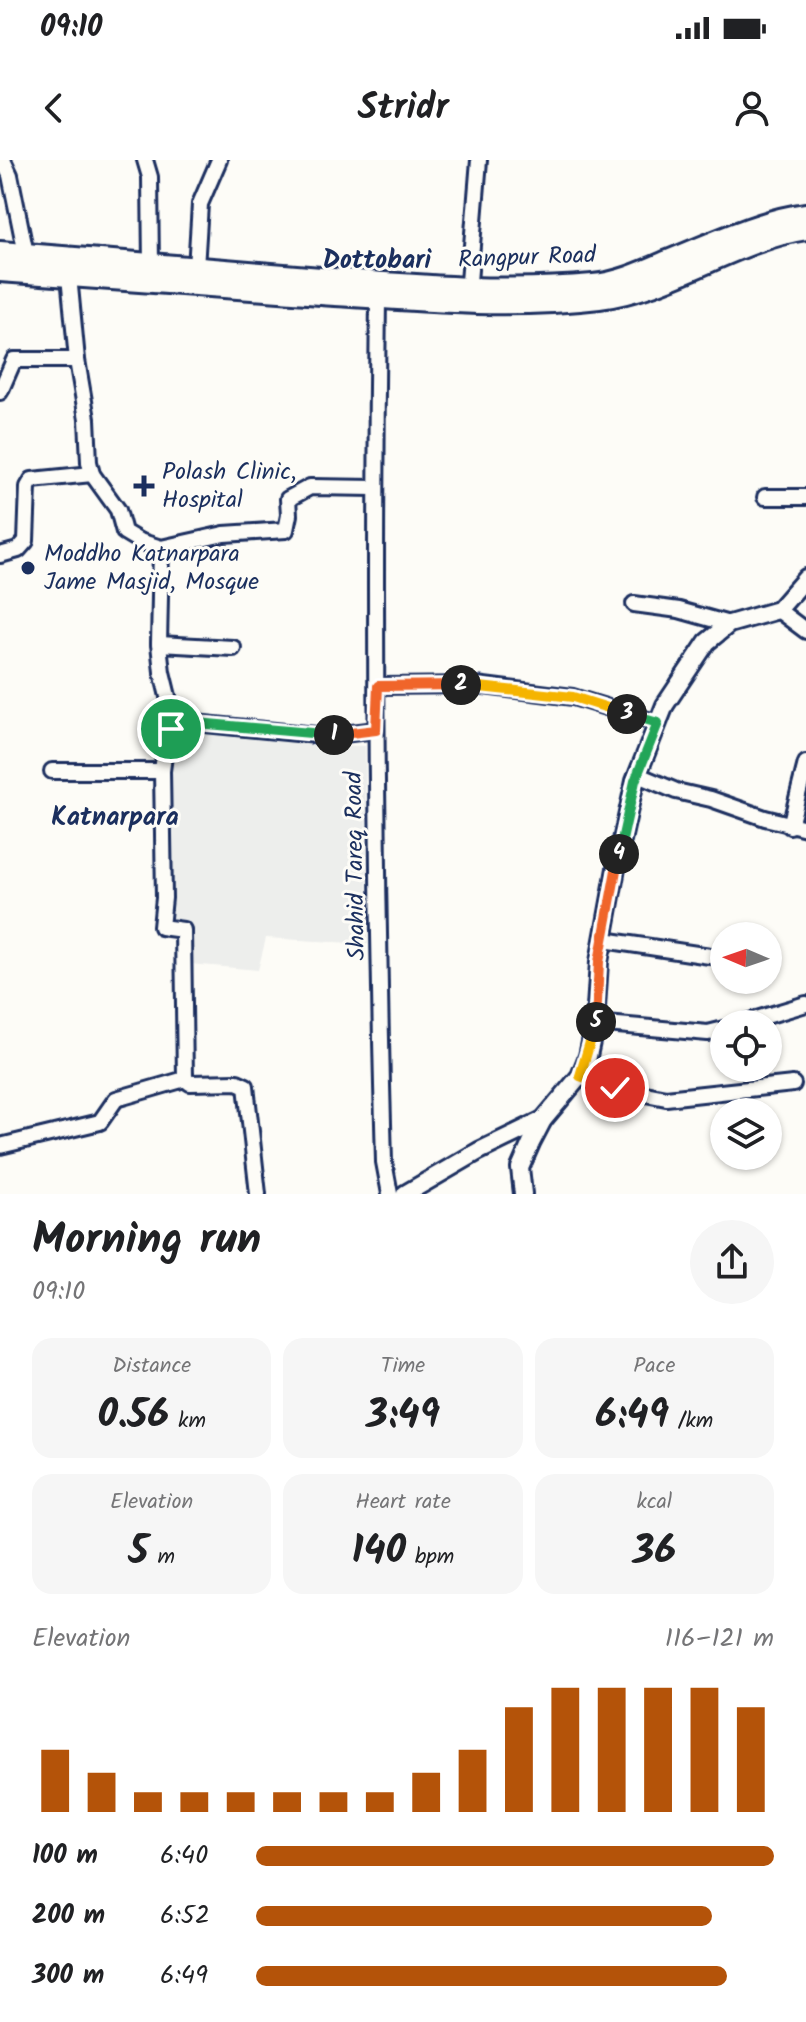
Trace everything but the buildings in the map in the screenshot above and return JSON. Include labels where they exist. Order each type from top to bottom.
[{"type":"highway","name":"Rangpur Road","points":[[468,295],[598,285],[636,275],[715,242],[806,214]]},
{"type":"highway","name":"Rangpur Road","points":[[0,271],[557,302],[604,297],[661,280],[753,242],[806,229]]},
{"type":"highway","name":"Rangpur Road","points":[[0,252],[196,268],[379,290]]},
{"type":"main road","points":[[520,1168],[543,1120],[580,1076],[595,1023],[599,962],[617,863],[638,775],[665,705],[707,642],[729,624],[778,610],[806,578]]},
{"type":"main road","points":[[405,1194],[543,1120]]},
{"type":"main road","points":[[498,1143],[513,1146],[523,1194]]},
{"type":"street","points":[[3,160],[10,175],[26,254]]},
{"type":"street","points":[[145,160],[150,177],[151,266]]},
{"type":"street","points":[[196,268],[200,204],[219,160]]},
{"type":"street","points":[[468,295],[479,160]]},
{"type":"street","points":[[69,276],[92,474],[118,510],[124,532],[161,548],[224,534],[286,530],[288,499],[310,487],[375,488]]},
{"type":"street","name":"Shahid Tareq Road","points":[[379,290],[375,488],[376,730],[383,1131],[384,1162],[390,1194]]},
{"type":"street","points":[[0,392],[14,360],[77,360]]},
{"type":"street","points":[[0,555],[18,550],[26,541],[28,487],[32,480],[92,474]]},
{"type":"street","points":[[765,497],[806,497]]},
{"type":"street","points":[[161,548],[159,644],[162,672],[174,721],[165,748],[162,771],[164,898],[161,927],[183,930],[185,1079]]},
{"type":"street","points":[[634,604],[679,610],[729,624]]},
{"type":"street","points":[[778,610],[806,631]]},
{"type":"street","points":[[159,644],[233,648]]},
{"type":"street","points":[[378,686],[476,685],[573,697],[658,723]]},
{"type":"street","points":[[174,721],[327,736],[376,730]]},
{"type":"street","points":[[790,826],[806,763]]},
{"type":"street","points":[[52,771],[162,771]]},
{"type":"street","points":[[638,775],[676,791],[711,799],[790,826],[806,828]]},
{"type":"street","points":[[604,940],[710,956]]},
{"type":"street","points":[[782,1011],[806,1004]]},
{"type":"street","points":[[595,1023],[710,1032]]},
{"type":"street","points":[[580,1076],[615,1088],[666,1098],[793,1084]]},
{"type":"street","points":[[0,1146],[100,1122],[116,1099],[185,1079]]},
{"type":"street","points":[[185,1079],[190,1083],[237,1082],[246,1086],[258,1194]]},
{"type":"shaded area","points":[[183,727],[328,745],[365,746],[368,944],[266,938],[258,970],[190,964],[170,921],[173,893],[170,754]]},
{"type":"place","name":"Polash Clinic, Hospital","points":[[144,486]]},
{"type":"place","name":"Moddho Katnarpara Jame Masjid, Mosque","points":[[28,568]]},
{"type":"district","name":"Dottobari","points":[[377,261]]},
{"type":"district","name":"Katnarpara","points":[[115,818]]},
{"type":"route","points":[[171,729],[174,721],[327,736],[376,730],[378,686],[476,685],[573,697],[658,723],[635,781],[599,962],[595,1023],[580,1076],[615,1088]]}]
